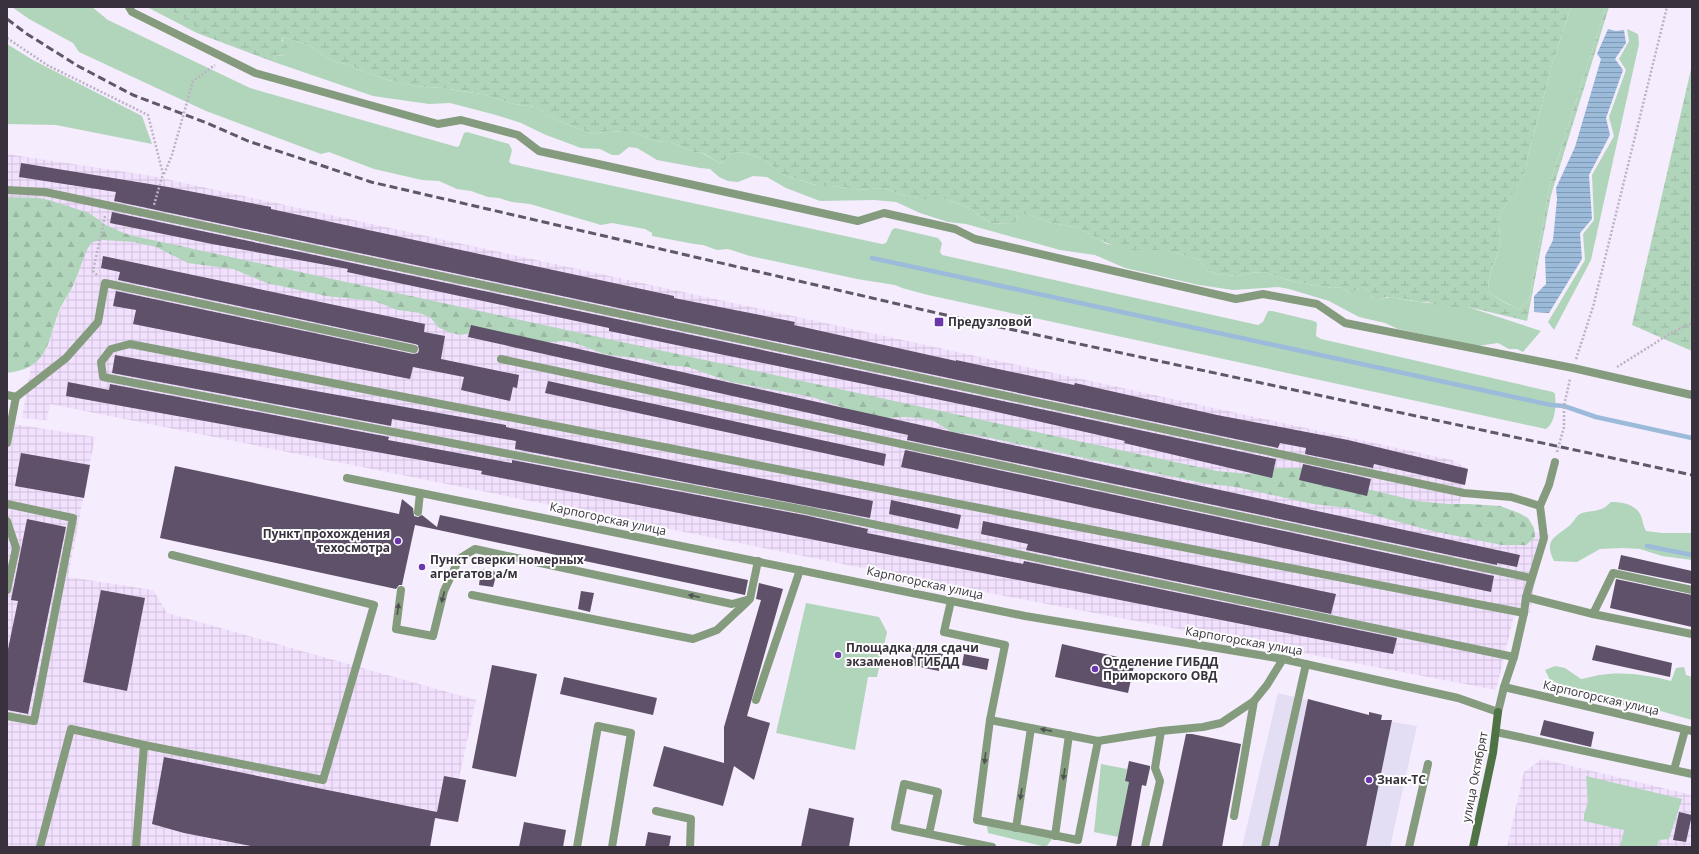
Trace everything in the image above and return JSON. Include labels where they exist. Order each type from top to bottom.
[{"type":"street","points":[[129,7],[132,12],[255,73],[438,124],[461,120],[518,135],[539,151],[858,221],[884,213],[955,229],[975,239],[1236,299],[1263,294],[1317,304],[1345,323],[1573,368],[1692,394]]},
{"type":"street","points":[[7,190],[45,192],[744,339],[1456,492],[1511,497],[1540,506]]},
{"type":"street","points":[[7,443],[16,396],[66,358],[98,322],[105,283],[414,349]]},
{"type":"street","points":[[1514,656],[805,510],[103,377],[101,362],[111,349],[130,344],[1524,613]]},
{"type":"street","points":[[501,359],[1531,578]]},
{"type":"street","points":[[7,395],[16,396]]},
{"type":"street","points":[[1498,712],[1514,656],[1531,578],[1544,538],[1540,506],[1549,485],[1555,462]]},
{"type":"street","name":"Карпогорская улица","points":[[347,478],[1025,616],[1283,659],[1458,698],[1498,712]]},
{"type":"street","points":[[418,512],[420,492]]},
{"type":"street","points":[[7,504],[73,518],[34,721],[7,716]]},
{"type":"street","points":[[7,521],[16,548],[7,590]]},
{"type":"street","points":[[401,590],[396,629],[433,636],[444,592],[459,559],[475,549],[732,604],[750,599]]},
{"type":"street","points":[[40,847],[71,729],[144,745],[323,780],[374,605],[172,555]]},
{"type":"street","points":[[472,595],[693,639],[717,630],[750,599],[758,561]]},
{"type":"street","points":[[756,700],[800,570]]},
{"type":"street","points":[[1593,614],[1613,573],[1692,590]]},
{"type":"street","points":[[1526,597],[1593,614],[1692,634]]},
{"type":"street","points":[[951,600],[944,632],[1005,645],[990,720],[977,820],[1078,840],[1098,741]]},
{"type":"street","points":[[990,720],[1098,741],[1161,731],[1203,727],[1221,723],[1254,701],[1267,685],[1283,659]]},
{"type":"street","points":[[1265,847],[1306,664]]},
{"type":"street","name":"Карпогорская улица","points":[[1504,687],[1689,730]]},
{"type":"street","points":[[1234,816],[1254,701]]},
{"type":"street","name":"улица Октябрят","points":[[1473,847],[1493,752],[1498,712]]},
{"type":"street","points":[[577,847],[598,726],[631,732],[612,847]]},
{"type":"street","points":[[1016,828],[1031,728]]},
{"type":"street","points":[[1674,770],[1689,730]]},
{"type":"street","points":[[1145,847],[1160,781],[1155,768],[1161,731]]},
{"type":"street","points":[[1496,732],[1692,774]]},
{"type":"street","points":[[1055,836],[1069,735]]},
{"type":"street","points":[[136,847],[144,745]]},
{"type":"street","points":[[1409,847],[1428,764]]},
{"type":"street","points":[[929,834],[938,792],[904,784],[895,827],[992,847]]},
{"type":"street","points":[[656,811],[691,819],[690,847]]},
{"type":"path","points":[[1555,462],[1564,427],[1564,406],[1573,368],[1593,307],[1667,7]]},
{"type":"path","points":[[7,38],[47,65],[148,114],[163,174]]},
{"type":"path","points":[[151,215],[163,174],[172,155],[193,81],[225,58]]},
{"type":"path","points":[[105,283],[93,271],[107,206]]},
{"type":"path","points":[[1604,375],[1671,333],[1692,322]]},
{"type":"shaded area","points":[[7,154],[152,176],[1452,460],[1468,469],[1456,518],[1549,535],[1535,580],[1530,613],[1516,607],[1496,690],[937,583],[50,404],[47,420],[22,418],[31,366],[46,351],[60,310],[76,281],[85,250],[92,242],[7,206]]},
{"type":"shaded area","points":[[7,423],[95,437],[68,577],[153,590],[167,613],[476,700],[459,778],[444,776],[430,847],[7,847]]},
{"type":"shaded area","points":[[1278,693],[1369,715],[1369,712],[1382,715],[1381,720],[1417,726],[1390,847],[1242,847]]},
{"type":"shaded area","points":[[1542,759],[1692,795],[1692,847],[1507,847],[1524,772]]},
{"type":"green space","points":[[12,7],[92,7],[108,20],[250,88],[457,147],[459,146],[464,133],[467,132],[509,144],[512,150],[509,162],[512,164],[882,244],[886,243],[892,230],[895,228],[938,238],[942,243],[940,252],[942,255],[1258,325],[1263,322],[1268,311],[1314,321],[1317,323],[1316,336],[1321,339],[1553,392],[1555,394],[1554,418],[1546,429],[928,295],[895,285],[857,279],[750,256],[728,249],[717,250],[703,245],[652,236],[652,233],[645,229],[612,223],[601,225],[530,204],[512,202],[499,198],[488,197],[471,191],[457,189],[439,181],[422,180],[374,169],[329,152],[321,154],[206,111],[79,52],[73,43],[29,19]]},
{"type":"green space","points":[[147,7],[166,7],[197,27],[197,33]]},
{"type":"green space","points":[[166,7],[1571,7],[1552,65],[1524,176],[1499,218],[1500,243],[1491,271],[1488,291],[1495,297],[1518,310],[1529,300],[1550,183],[1606,7],[1609,7],[1551,195],[1527,321],[1468,307],[1442,307],[1428,302],[1405,299],[1387,297],[1372,302],[1371,293],[1364,287],[1360,287],[1358,290],[1351,292],[1346,291],[1341,287],[1332,288],[1291,281],[1264,272],[1238,276],[1216,274],[1208,271],[1199,260],[1162,250],[1125,250],[1100,240],[1079,228],[1048,222],[1026,214],[1018,214],[1017,221],[1009,224],[991,223],[978,215],[972,209],[942,198],[924,199],[902,195],[884,188],[858,190],[844,187],[819,186],[783,175],[765,160],[745,153],[737,152],[730,154],[723,163],[718,162],[703,153],[694,152],[670,142],[656,141],[632,132],[609,131],[593,134],[547,115],[536,107],[514,104],[482,94],[442,88],[415,86],[384,79],[346,64],[332,61],[310,46],[283,37],[282,41],[290,50],[288,54],[275,56],[274,62],[197,33],[196,27]]},
{"type":"green space","points":[[1571,7],[1606,7],[1550,183],[1529,300],[1518,310],[1495,297],[1488,291],[1491,271],[1500,243],[1499,218],[1524,175],[1552,65]]},
{"type":"green space","points":[[1627,29],[1638,34],[1639,44],[1591,260],[1554,330],[1548,322],[1585,260],[1583,234],[1594,220],[1592,175],[1614,136],[1609,117],[1626,70],[1619,59],[1629,41]]},
{"type":"green space","points":[[283,37],[310,46],[332,61],[346,64],[384,79],[415,86],[442,88],[482,94],[514,104],[536,107],[547,115],[566,124],[593,134],[609,131],[632,132],[656,141],[670,142],[694,152],[702,153],[722,163],[730,154],[737,152],[745,153],[765,160],[783,175],[815,185],[853,188],[858,190],[884,188],[902,195],[919,198],[942,198],[972,209],[978,215],[991,223],[1009,224],[1017,221],[1018,214],[1026,214],[1048,222],[1079,228],[1107,244],[1167,250],[1199,260],[1208,271],[1216,274],[1238,276],[1264,272],[1291,281],[1332,288],[1341,287],[1346,291],[1351,292],[1358,290],[1360,287],[1364,287],[1371,293],[1372,301],[1391,297],[1419,302],[1468,307],[1541,331],[1523,352],[1517,349],[1509,349],[1498,343],[1478,346],[1398,329],[1385,323],[1359,317],[1329,301],[1289,289],[1278,287],[1233,290],[1199,285],[1125,268],[1095,255],[1060,250],[966,224],[948,222],[920,213],[896,202],[874,200],[820,201],[786,188],[767,177],[753,176],[738,182],[728,181],[719,177],[710,169],[657,160],[637,148],[629,147],[619,155],[612,155],[600,149],[581,148],[546,135],[521,123],[496,115],[450,103],[429,104],[373,96],[274,62],[275,56],[284,55],[287,48],[283,44]]},
{"type":"green space","points":[[7,44],[33,60],[142,116],[152,144],[56,125],[7,124]]},
{"type":"green space","points":[[1692,65],[1692,351],[1632,325]]},
{"type":"green space","points":[[7,197],[39,198],[49,200],[89,213],[106,225],[134,236],[1217,471],[1249,474],[1269,468],[1302,468],[1355,486],[1417,501],[1500,506],[1528,518],[1534,528],[1535,537],[1526,545],[1502,545],[1432,531],[1348,508],[1313,504],[1236,487],[1202,483],[976,435],[952,432],[932,420],[907,417],[883,418],[860,413],[812,397],[731,382],[688,367],[665,365],[642,359],[604,354],[578,344],[565,341],[541,343],[472,333],[460,335],[448,332],[438,327],[431,318],[420,313],[398,310],[374,301],[326,296],[267,283],[233,269],[188,263],[156,247],[134,242],[103,240],[92,242],[84,256],[73,285],[59,311],[48,343],[39,360],[31,366],[7,373]]},
{"type":"green space","points":[[1611,502],[1628,504],[1636,509],[1641,516],[1646,531],[1662,533],[1692,533],[1692,560],[1662,556],[1640,549],[1622,548],[1600,549],[1577,562],[1554,561],[1550,548],[1552,539],[1569,526],[1580,514],[1604,508]]},
{"type":"green space","name":"Площадка для сдачи экзаменов ГИБДД","points":[[806,603],[879,617],[887,632],[877,677],[868,677],[855,750],[776,733]]},
{"type":"green space","points":[[1555,666],[1565,668],[1581,679],[1597,675],[1616,673],[1645,675],[1671,681],[1676,668],[1684,667],[1686,675],[1692,677],[1692,720],[1657,710],[1602,702],[1550,680],[1545,670]]},
{"type":"green space","points":[[1101,764],[1127,769],[1125,781],[1130,782],[1118,837],[1094,832]]},
{"type":"green space","points":[[1586,776],[1682,799],[1669,839],[1659,840],[1657,847],[1620,847],[1624,830],[1584,821],[1584,815],[1588,802]]},
{"type":"green space","points":[[987,826],[1052,839],[1046,847],[988,833]]},
{"type":"water","points":[[1608,29],[1616,31],[1624,30],[1626,43],[1615,59],[1623,70],[1606,118],[1610,135],[1589,175],[1592,219],[1580,233],[1582,259],[1549,313],[1534,312],[1534,296],[1546,284],[1545,256],[1553,240],[1557,199],[1556,188],[1575,147],[1601,59],[1597,54]]},
{"type":"building","points":[[21,163],[168,187],[271,207],[271,209],[674,296],[674,298],[795,322],[794,325],[956,361],[1074,385],[1075,383],[1217,415],[1348,440],[1468,469],[1465,485],[1374,464],[1373,468],[1305,454],[1306,448],[1280,443],[1278,448],[114,201],[116,192],[19,177]]},
{"type":"building","points":[[112,212],[1276,459],[1272,478],[1124,443],[1125,441],[979,408],[609,331],[609,328],[347,272],[348,269],[212,244],[110,223]]},
{"type":"building","points":[[103,256],[425,324],[424,332],[445,336],[441,359],[519,375],[517,388],[513,387],[510,401],[461,390],[464,377],[413,367],[410,379],[133,324],[136,310],[113,306],[116,291],[413,354],[418,353],[419,350],[418,345],[415,344],[118,280],[120,272],[101,268]]},
{"type":"building","points":[[471,325],[934,428],[1520,555],[1517,567],[1497,563],[1497,565],[907,440],[908,435],[468,337]]},
{"type":"building","points":[[115,355],[506,425],[506,427],[873,501],[870,518],[515,449],[516,441],[392,419],[391,426],[112,373]]},
{"type":"building","points":[[548,381],[886,454],[884,466],[545,393]]},
{"type":"building","points":[[68,382],[109,390],[110,384],[389,437],[388,440],[512,463],[512,460],[804,515],[868,529],[867,533],[1023,564],[1024,561],[1397,638],[1393,654],[481,474],[482,471],[66,396]]},
{"type":"building","points":[[905,450],[1494,576],[1491,592],[901,467]]},
{"type":"building","points":[[21,453],[90,465],[84,498],[15,486]]},
{"type":"building","points":[[1303,464],[1371,479],[1367,496],[1299,480]]},
{"type":"building","points":[[175,466],[399,514],[402,499],[413,508],[414,516],[418,517],[422,515],[437,527],[440,515],[748,580],[745,595],[415,525],[402,585],[399,585],[396,589],[160,538]]},
{"type":"building","points":[[891,500],[961,515],[958,529],[889,514]]},
{"type":"building","points":[[27,519],[66,527],[28,714],[7,710],[7,654],[18,601],[11,600]]},
{"type":"building","points":[[983,521],[1336,594],[1331,614],[1026,550],[1028,544],[981,534]]},
{"type":"building","points":[[1621,555],[1692,571],[1692,584],[1618,569]]},
{"type":"building","points":[[481,569],[497,572],[493,587],[479,585]]},
{"type":"building","points":[[1616,579],[1692,595],[1692,627],[1610,608]]},
{"type":"building","points":[[759,583],[783,589],[747,716],[770,723],[754,780],[734,766],[723,806],[653,786],[664,746],[724,763],[724,727],[761,600],[756,599]]},
{"type":"building","points":[[101,590],[145,598],[127,691],[83,682]]},
{"type":"building","points":[[581,591],[594,593],[590,612],[578,609]]},
{"type":"building","name":"Отделение ГИБДД Приморского ОВД","points":[[1062,644],[1135,661],[1128,693],[1055,677]]},
{"type":"building","points":[[1596,645],[1672,663],[1670,677],[1592,660]]},
{"type":"building","points":[[913,648],[943,654],[939,671],[910,665]]},
{"type":"building","points":[[964,654],[989,659],[987,670],[962,665]]},
{"type":"building","points":[[492,665],[537,674],[516,777],[472,768]]},
{"type":"building","points":[[564,677],[657,698],[653,715],[560,694]]},
{"type":"building","points":[[1308,699],[1369,715],[1369,712],[1382,715],[1381,720],[1392,720],[1366,847],[1278,847]]},
{"type":"building","points":[[1544,720],[1594,732],[1591,747],[1540,735]]},
{"type":"building","points":[[1186,734],[1241,744],[1222,847],[1162,847]]},
{"type":"building","points":[[164,757],[437,812],[444,776],[466,780],[458,822],[435,818],[430,847],[256,847],[184,833],[152,824]]},
{"type":"building","points":[[1129,761],[1150,766],[1150,768],[1146,786],[1142,785],[1131,847],[1116,847],[1129,782],[1125,781]]},
{"type":"building","points":[[809,808],[854,818],[849,847],[801,847]]},
{"type":"building","points":[[1679,812],[1692,815],[1686,842],[1673,840]]},
{"type":"building","points":[[524,822],[566,830],[563,847],[519,847]]},
{"type":"building","points":[[648,832],[671,836],[669,847],[645,847]]},
{"type":"waterway","points":[[872,258],[1551,405],[1564,406],[1596,417],[1692,438]]},
{"type":"waterway","points":[[1647,546],[1692,555]]},
{"type":"railway","points":[[7,19],[27,34],[78,66],[133,95],[207,123],[248,141],[371,182],[967,320],[1692,475]]},
{"type":"place","name":"Предузловой","points":[[939,322]]},
{"type":"place","name":"Пункт прохождения техосмотра","points":[[398,541]]},
{"type":"place","name":"Пункт сверки номерных агрегатов а/м","points":[[422,567]]},
{"type":"place","name":"Площадка для сдачи экзаменов ГИБДД","points":[[838,655]]},
{"type":"place","name":"Отделение ГИБДД Приморского ОВД","points":[[1095,669]]},
{"type":"place","name":"Знак-ТС","points":[[1369,780]]}]
